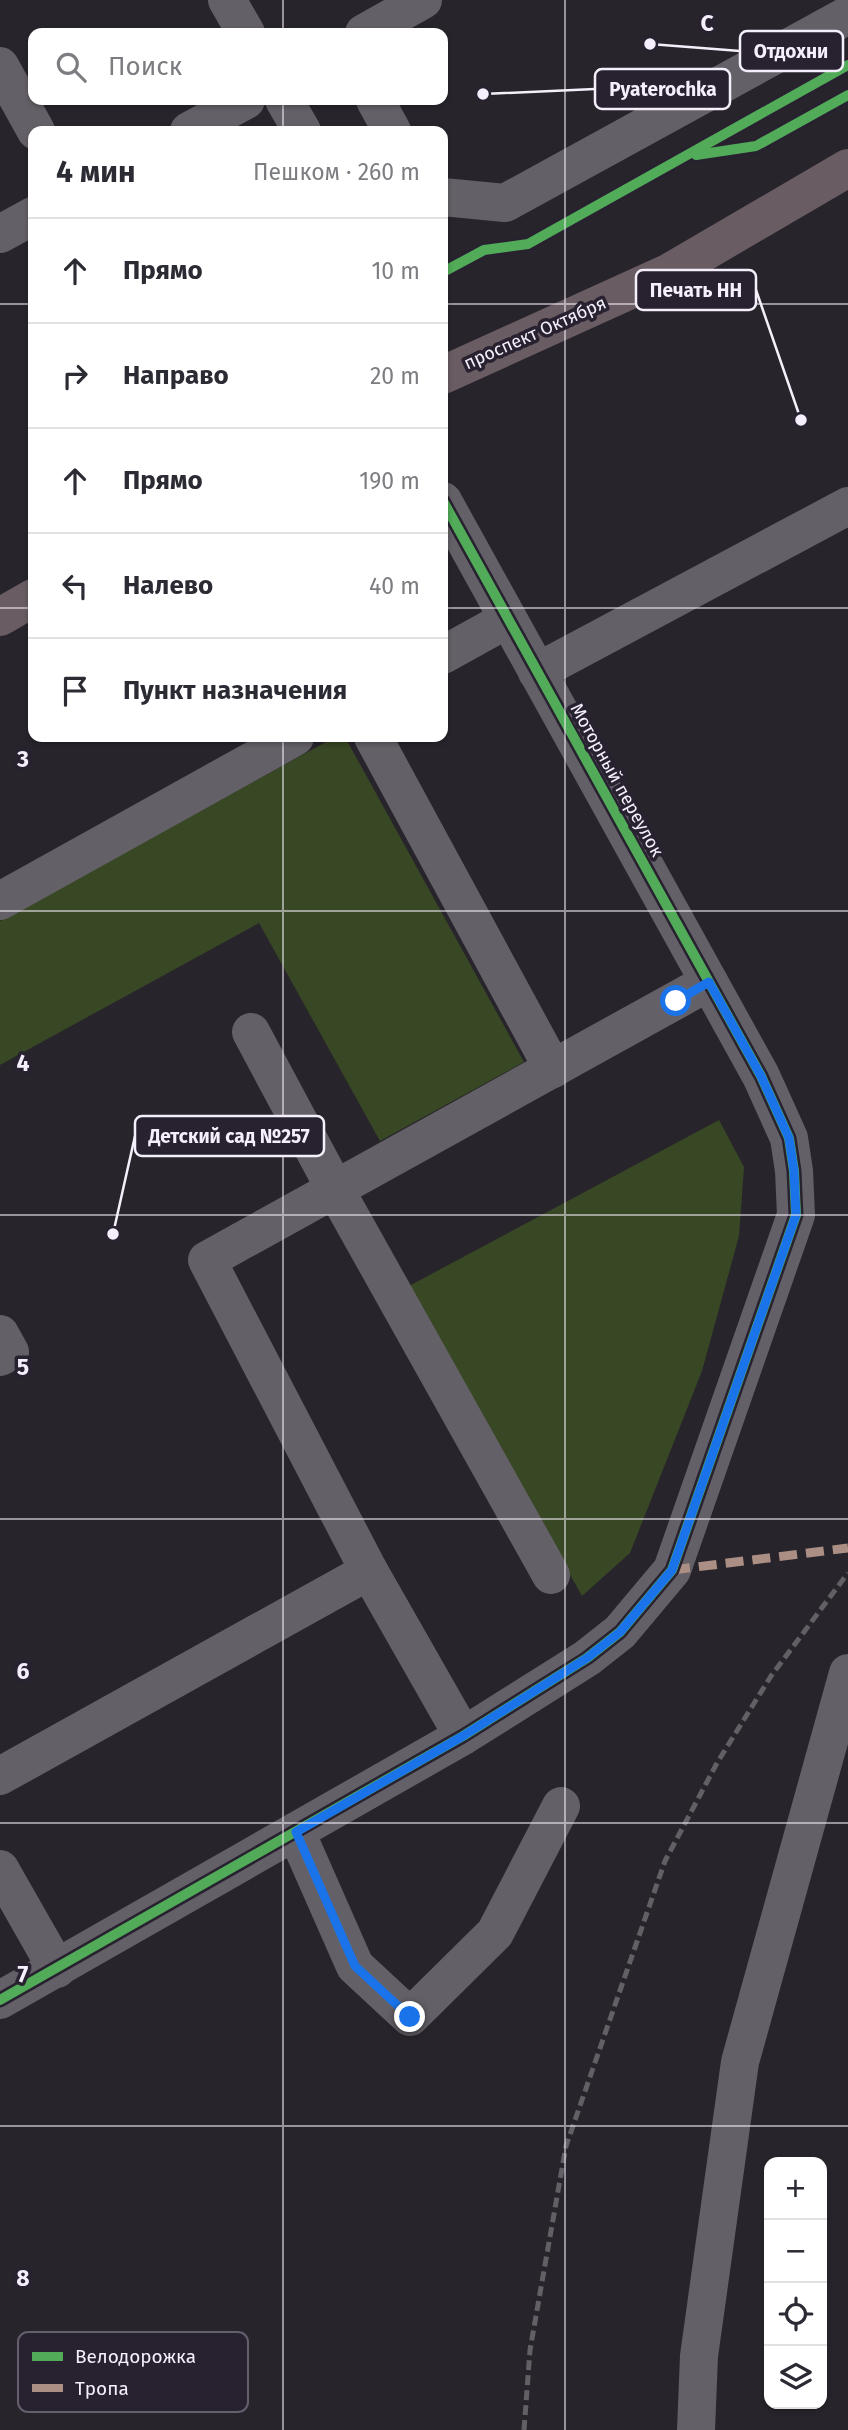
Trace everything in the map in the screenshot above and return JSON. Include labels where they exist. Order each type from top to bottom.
[{"type":"main road","name":"проспект Октября","points":[[448,373],[670,272],[848,168]]},
{"type":"main road","points":[[0,617],[28,601]]},
{"type":"street","points":[[227,0],[243,28]]},
{"type":"street","points":[[373,28],[423,0]]},
{"type":"street","points":[[448,197],[505,203],[848,15]]},
{"type":"street","points":[[0,66],[33,126]]},
{"type":"street","points":[[189,119],[231,105]]},
{"type":"street","points":[[287,105],[299,126]]},
{"type":"street","points":[[377,105],[389,126]]},
{"type":"street","points":[[0,234],[28,219]]},
{"type":"street","points":[[537,672],[848,506]]},
{"type":"street","name":"Моторный переулок","points":[[0,2000],[463,1736],[620,1632],[672,1570],[796,1215],[789,1138],[761,1076],[448,509]]},
{"type":"street","points":[[448,652],[508,619]]},
{"type":"street","points":[[0,901],[286,742]]},
{"type":"street","points":[[376,742],[553,1069]]},
{"type":"street","points":[[463,1736],[369,1572],[207,1260],[709,982]]},
{"type":"street","points":[[251,1032],[335,1189],[551,1575]]},
{"type":"street","points":[[0,1334],[10,1352],[0,1357]]},
{"type":"street","points":[[0,1776],[369,1572]]},
{"type":"street","points":[[696,2430],[699,2357],[740,2062],[848,1673]]},
{"type":"street","points":[[296,1832],[355,1966],[410,2017],[495,1933],[561,1806]]},
{"type":"street","points":[[0,1868],[57,1969]]},
{"type":"green space","points":[[326,742],[348,742],[524,1062],[380,1141],[259,923],[0,1065],[0,921]]},
{"type":"green space","points":[[719,1120],[744,1167],[739,1236],[702,1371],[630,1553],[582,1596],[409,1286]]},
{"type":"railway","points":[[524,2430],[530,2350],[566,2146],[665,1861],[717,1763],[771,1676],[848,1573]]},
{"type":"marked path","points":[[672,1570],[848,1548]]},
{"type":"cycle path","points":[[448,269],[484,250],[528,244],[848,65]]},
{"type":"cycle path","points":[[696,155],[756,146],[848,95]]},
{"type":"cycle path","points":[[0,2000],[463,1736],[587,1658],[620,1632],[672,1570],[796,1215],[789,1138],[761,1076],[448,510]]},
{"type":"place","name":"Отдохни","points":[[650,44]]},
{"type":"place","name":"Pyaterochka","points":[[483,94]]},
{"type":"place","name":"Печать НН","points":[[801,420]]},
{"type":"place","name":"Детский сад №257","points":[[113,1234]]},
{"type":"route","points":[[410,2017],[355,1966],[296,1832],[463,1736],[587,1658],[620,1632],[645,1604],[672,1570],[796,1215],[789,1138],[761,1076],[709,982],[676,1001]]}]
